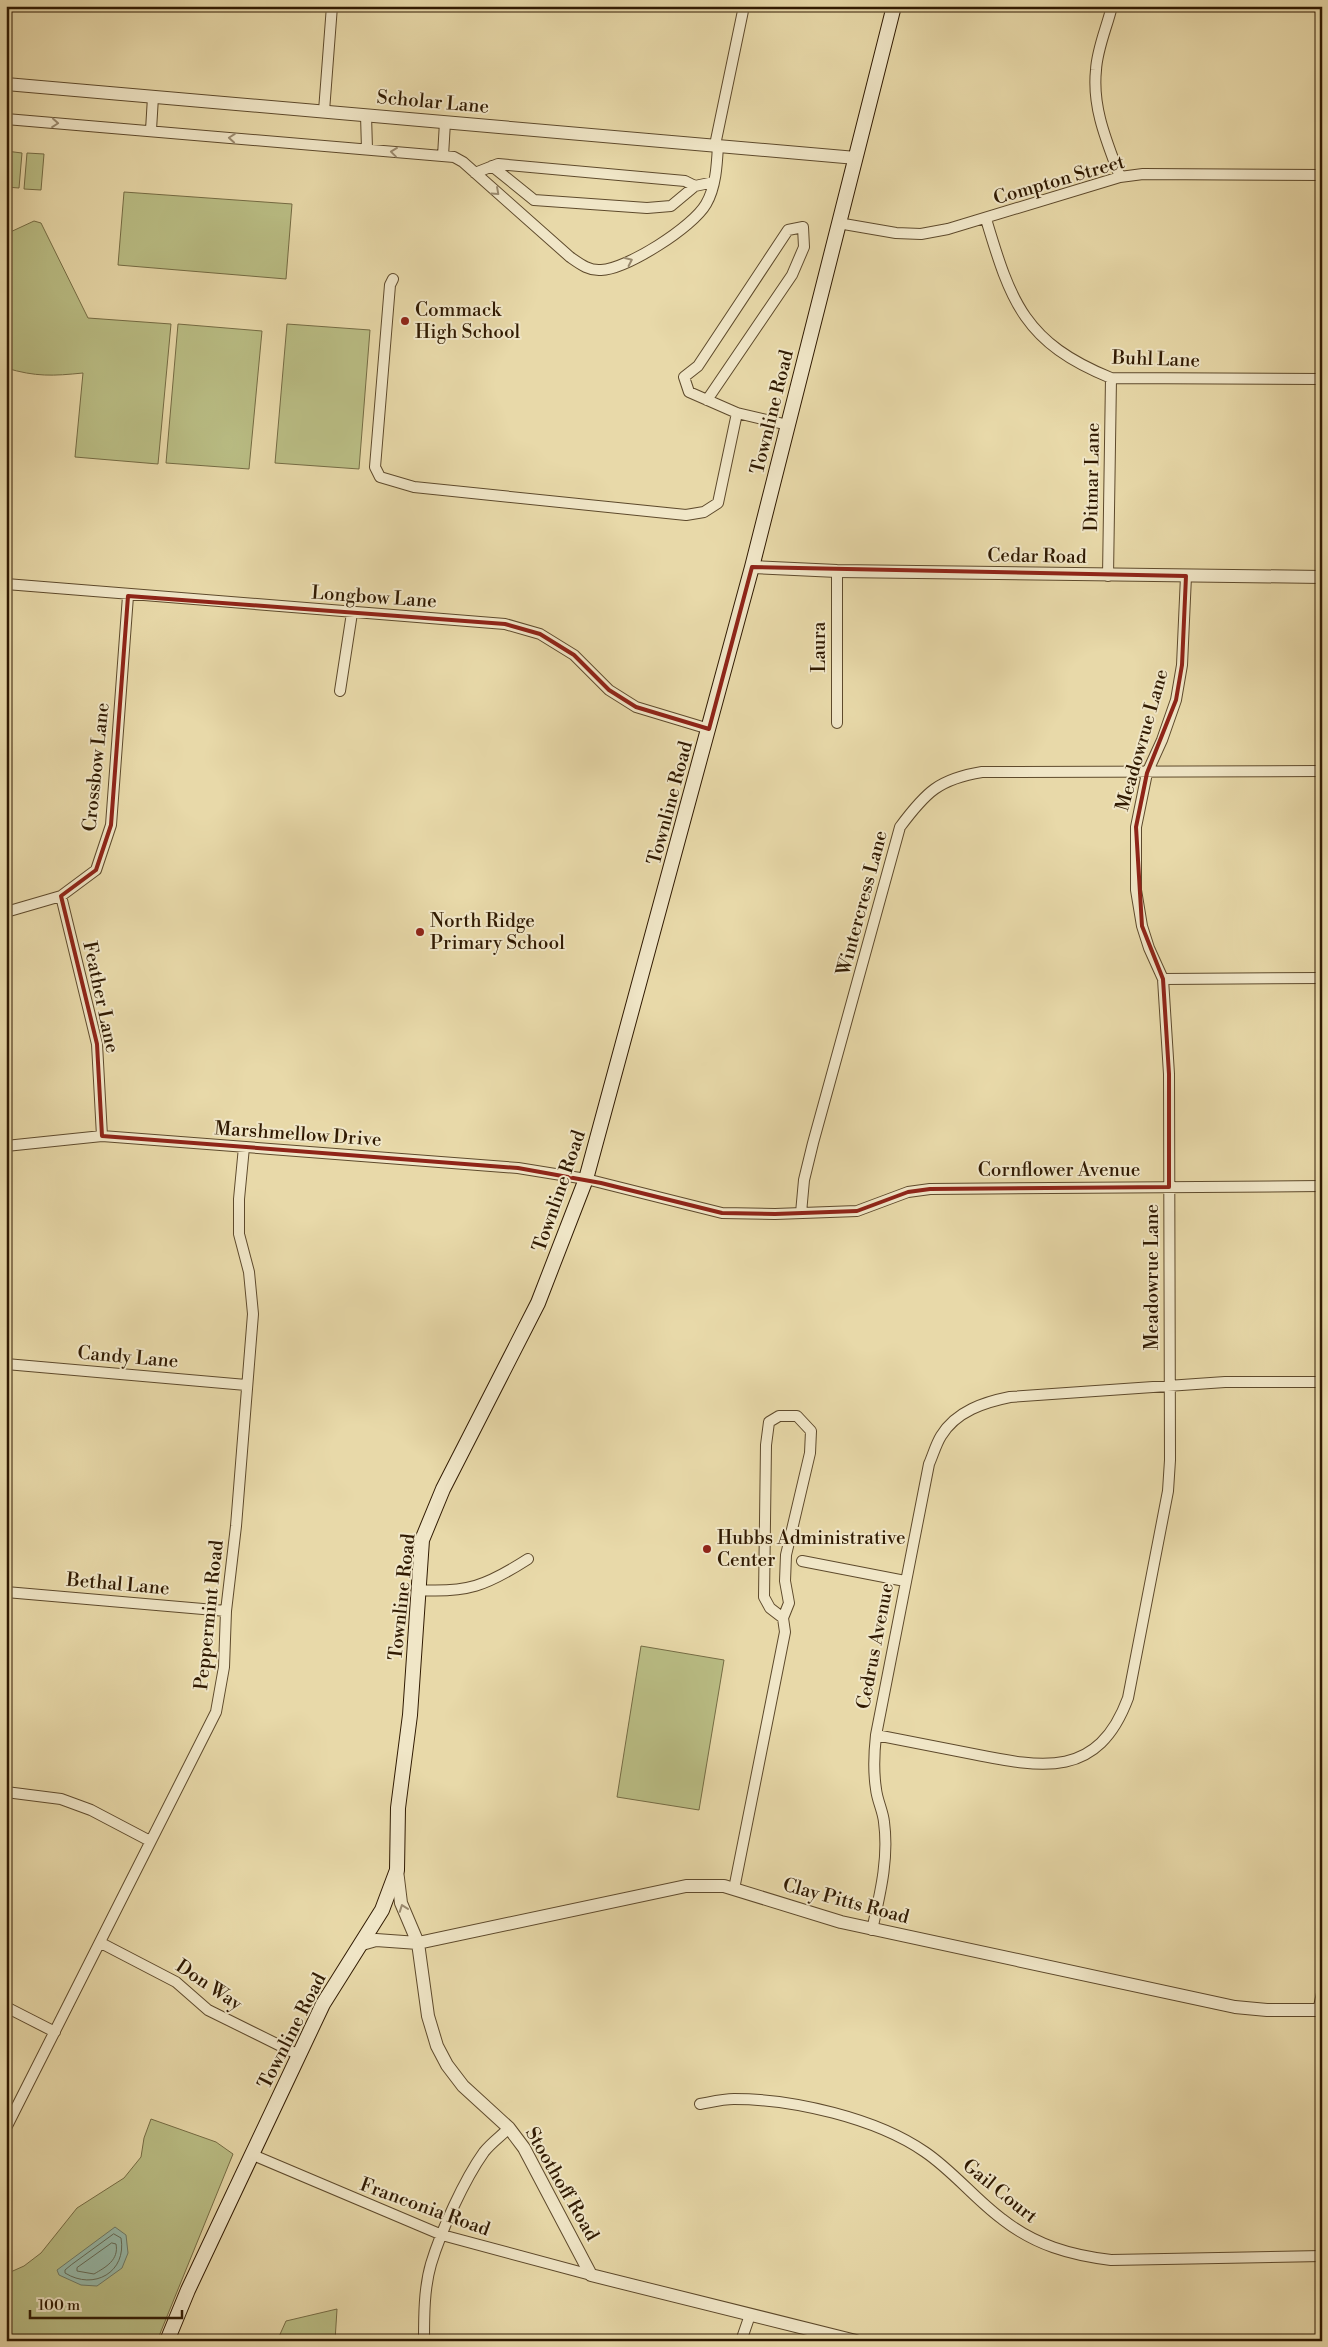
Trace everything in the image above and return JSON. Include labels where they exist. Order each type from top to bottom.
[{"type":"main road","name":"Townline Road","points":[[167,2341],[188,2290],[323,2004],[382,1910],[397,1870],[398,1808],[410,1715],[422,1540],[443,1489],[538,1303],[586,1179],[752,567],[894,6]]},
{"type":"street","points":[[324,111],[332,6]]},
{"type":"street","points":[[6,119],[367,149],[458,159],[570,257],[588,269],[602,270],[616,267],[646,253],[686,226],[705,206],[714,182],[717,145],[744,6]]},
{"type":"street","points":[[1112,6],[1096,68],[1095,94],[1101,125],[1120,177]]},
{"type":"street","name":"Scholar Lane","points":[[6,84],[856,158]]},
{"type":"street","points":[[151,130],[152,97]]},
{"type":"street","points":[[366,115],[367,149]]},
{"type":"street","points":[[443,156],[445,122]]},
{"type":"street","points":[[475,172],[498,164],[685,181],[695,186]]},
{"type":"street","points":[[492,166],[534,200],[647,208],[671,206],[695,186],[714,182]]},
{"type":"street","name":"Compton Street","points":[[838,223],[872,231],[921,234],[986,219],[1120,177],[1143,174],[1322,175]]},
{"type":"street","name":"Buhl Lane","points":[[986,219],[1002,276],[1015,303],[1030,325],[1050,346],[1081,366],[1111,378],[1322,379]]},
{"type":"street","points":[[708,400],[792,275],[804,246],[803,226],[788,230],[698,366],[684,377],[689,392],[708,400],[737,412],[788,425]]},
{"type":"street","points":[[393,279],[390,285],[375,467],[380,477],[424,488],[676,515],[704,512],[718,503],[737,412]]},
{"type":"street","name":"Ditmar Lane","points":[[1108,576],[1111,378]]},
{"type":"street","name":"Cedar Road","points":[[752,567],[837,571],[1108,576],[1322,577]]},
{"type":"street","name":"Laura","points":[[836,723],[837,571]]},
{"type":"street","name":"Meadowrue Lane","points":[[876,1734],[1020,1764],[1050,1766],[1092,1752],[1108,1736],[1120,1719],[1128,1698],[1168,1491],[1170,1386],[1169,1074],[1163,979],[1149,948],[1142,926],[1136,890],[1136,827],[1147,773],[1162,740],[1176,700],[1182,665],[1186,576]]},
{"type":"street","name":"Longbow Lane","points":[[6,584],[352,614],[505,624],[540,634],[574,655],[609,690],[636,707],[709,729]]},
{"type":"street","name":"Crossbow Lane","points":[[6,912],[61,896],[96,870],[111,824],[128,596]]},
{"type":"street","points":[[340,691],[352,614]]},
{"type":"street","name":"Wintercress Lane","points":[[801,1213],[804,1180],[813,1143],[900,827],[917,803],[937,786],[956,776],[982,772],[1322,771]]},
{"type":"street","name":"Feather Lane","points":[[61,896],[97,1044],[102,1136]]},
{"type":"street","points":[[1163,979],[1322,978]]},
{"type":"street","name":"Marshmellow Drive","points":[[6,1146],[102,1136],[518,1168],[586,1179],[722,1214],[801,1213]]},
{"type":"street","name":"Peppermint Road","points":[[6,2128],[101,1943],[150,1841],[187,1773],[216,1712],[224,1667],[226,1611],[236,1526],[252,1314],[249,1272],[239,1234],[239,1199],[244,1147]]},
{"type":"street","name":"Cornflower Avenue","points":[[801,1213],[857,1211],[908,1192],[930,1189],[1322,1186]]},
{"type":"street","name":"Candy Lane","points":[[6,1364],[246,1385]]},
{"type":"street","name":"Cedrus Avenue","points":[[872,1930],[884,1873],[886,1847],[884,1821],[876,1790],[873,1761],[876,1734],[929,1464],[941,1435],[959,1416],[983,1403],[1010,1397],[1225,1382],[1322,1382]]},
{"type":"street","points":[[734,1889],[785,1632],[783,1618],[789,1603],[785,1582],[786,1555],[810,1453],[811,1431],[797,1416],[779,1416],[769,1422],[766,1445],[764,1597],[770,1608],[783,1618]]},
{"type":"street","points":[[418,1590],[450,1592],[478,1587],[503,1575],[528,1559]]},
{"type":"street","points":[[802,1561],[905,1581]]},
{"type":"street","name":"Bethal Lane","points":[[6,1592],[226,1611]]},
{"type":"street","points":[[6,1792],[61,1799],[91,1810],[150,1841]]},
{"type":"street","name":"Stoothoff Road","points":[[397,1870],[401,1903],[418,1943],[428,2016],[437,2046],[447,2065],[463,2086],[509,2128],[524,2148],[592,2275]]},
{"type":"street","name":"Clay Pitts Road","points":[[362,1944],[376,1940],[418,1943],[686,1886],[724,1886],[872,1930],[1235,2007],[1267,2010],[1320,2010]]},
{"type":"street","name":"Don Way","points":[[101,1943],[176,1982],[208,2010],[299,2055]]},
{"type":"street","points":[[1320,2010],[1322,1993]]},
{"type":"street","points":[[6,2007],[55,2032]]},
{"type":"street","name":"Gail Court","points":[[700,2104],[732,2099],[793,2104],[867,2124],[898,2136],[926,2152],[1002,2219],[1024,2234],[1049,2247],[1082,2256],[1110,2260],[1322,2256]]},
{"type":"street","points":[[424,2341],[426,2292],[431,2265],[442,2236],[468,2180],[485,2152],[509,2128]]},
{"type":"street","name":"Franconia Road","points":[[253,2155],[442,2236],[592,2275]]},
{"type":"street","points":[[592,2275],[856,2341]]},
{"type":"street","points":[[741,2341],[750,2315]]},
{"type":"highlighted area","points":[[752,567],[1186,576],[1182,665],[1176,700],[1147,773],[1136,827],[1142,926],[1163,979],[1169,1074],[1169,1187],[930,1189],[908,1192],[857,1211],[775,1214],[722,1213],[601,1183],[518,1168],[102,1136],[97,1044],[61,896],[96,870],[111,825],[128,596],[505,624],[540,634],[574,655],[609,690],[636,707],[709,729]]},
{"type":"green space","points":[[6,151],[22,153],[19,188],[6,187]]},
{"type":"green space","points":[[27,153],[44,154],[41,190],[24,189]]},
{"type":"green space","points":[[124,192],[292,204],[286,279],[118,265]]},
{"type":"green space","points":[[34,221],[41,223],[88,318],[171,324],[158,464],[75,457],[83,373],[44,375],[6,368],[6,234]]},
{"type":"green space","points":[[178,324],[262,331],[249,469],[166,463]]},
{"type":"green space","points":[[287,324],[370,330],[359,469],[275,463]]},
{"type":"green space","points":[[641,1646],[724,1660],[699,1810],[617,1797]]},
{"type":"green space","points":[[151,2119],[216,2142],[233,2154],[157,2341],[6,2341],[6,2274],[24,2266],[41,2253],[77,2208],[124,2178],[141,2157],[144,2138]]},
{"type":"green space","points":[[337,2309],[335,2341],[277,2341],[286,2321]]},
{"type":"water","points":[[115,2227],[126,2235],[128,2253],[122,2268],[97,2286],[81,2285],[59,2275],[57,2270]]},
{"type":"place","name":"Commack High School","points":[[405,321]]},
{"type":"place","name":"North Ridge Primary School","points":[[420,932]]},
{"type":"place","name":"Hubbs Administrative Center","points":[[707,1549]]}]
